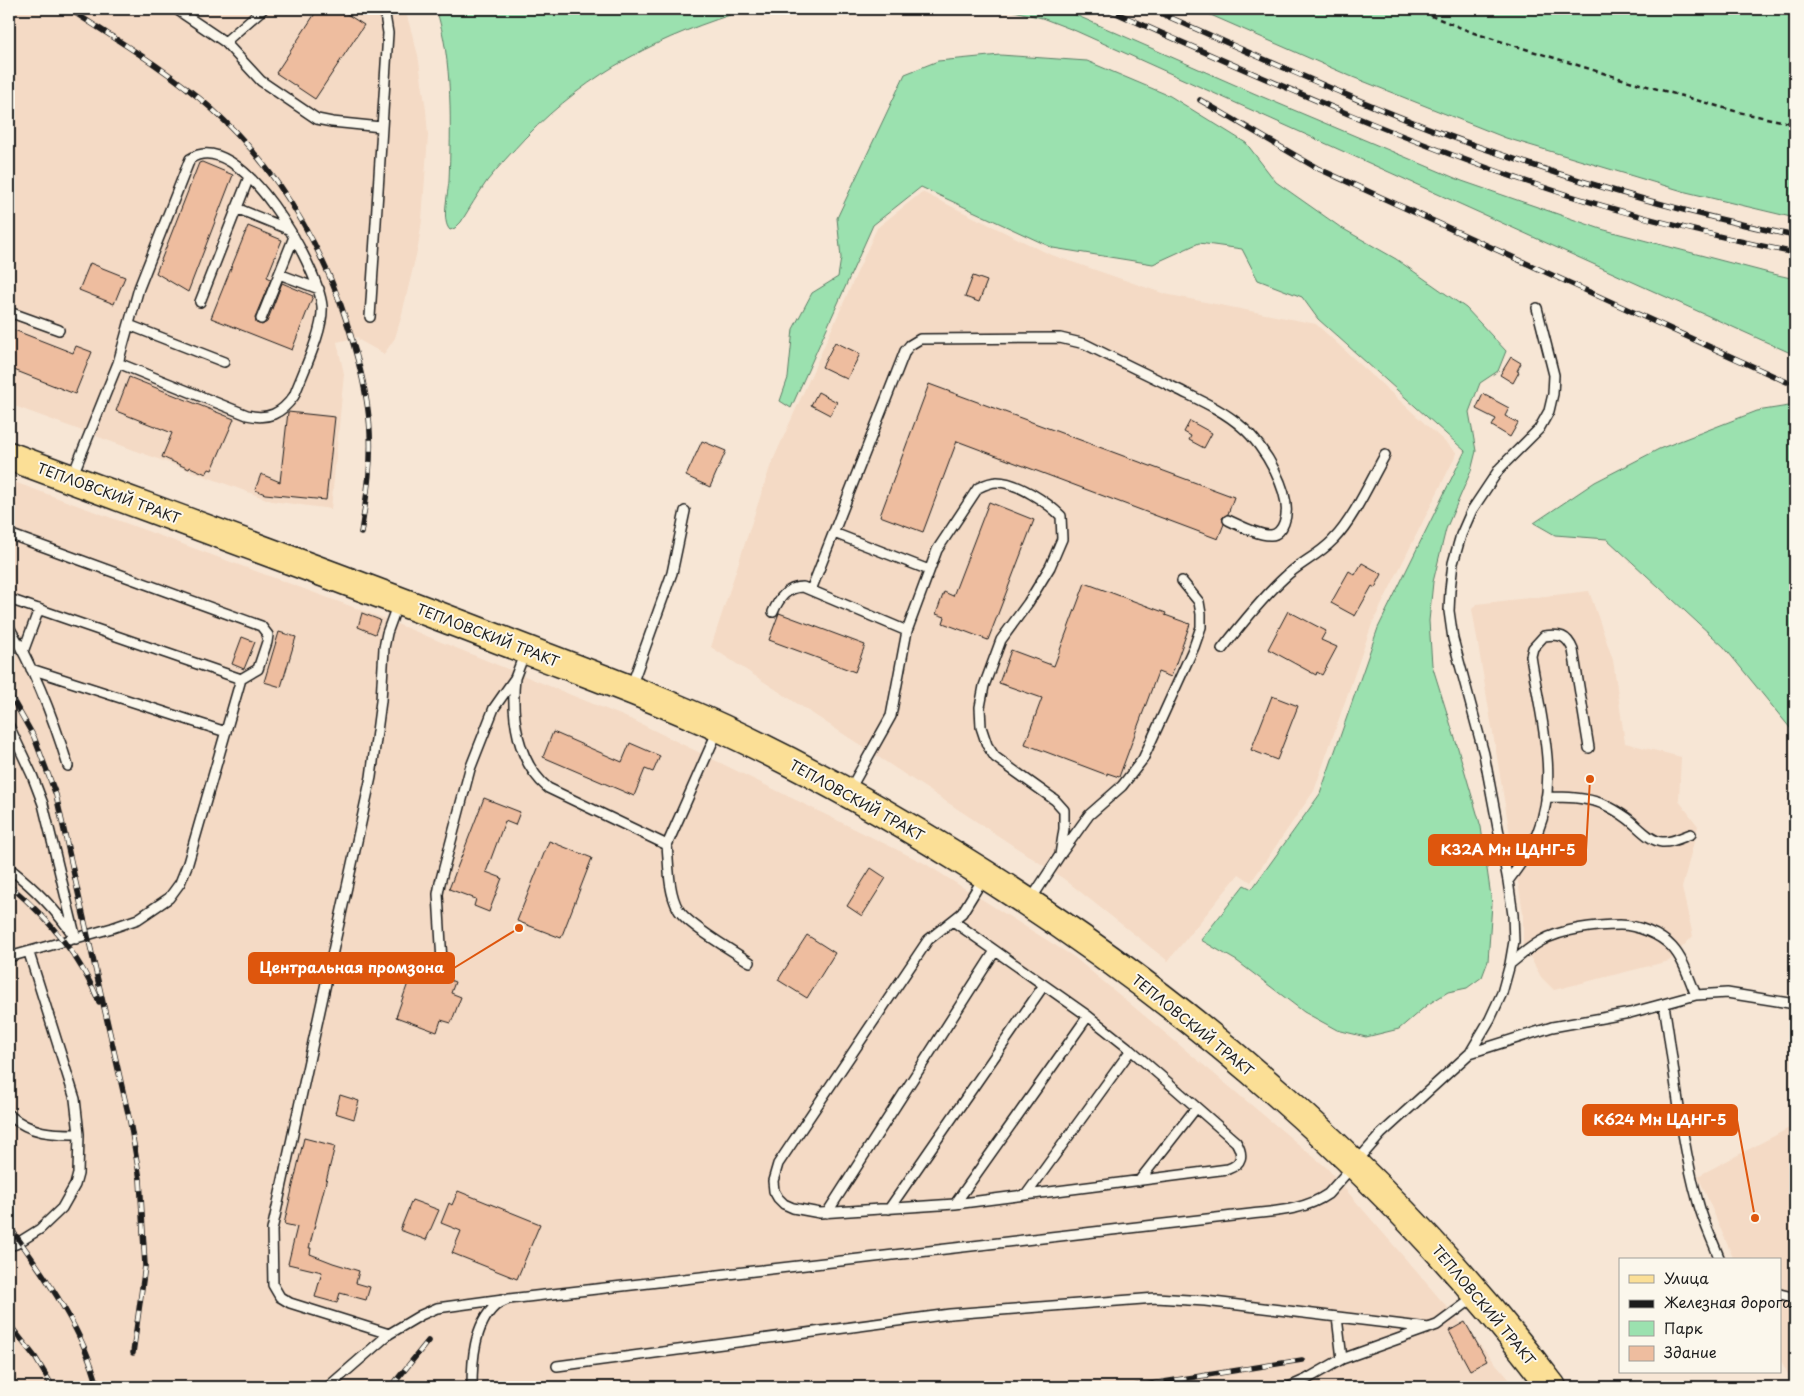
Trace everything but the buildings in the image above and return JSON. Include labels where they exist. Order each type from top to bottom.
[{"type":"main road","name":"ТЕПЛОВСКИЙ ТРАКТ","points":[[9,456],[399,600],[631,690],[770,751],[848,793],[986,875],[1107,957],[1166,1002],[1266,1084],[1354,1164],[1414,1224],[1478,1294],[1552,1387]]},
{"type":"lane","points":[[176,9],[225,42],[261,81],[317,119],[381,127]]},
{"type":"lane","points":[[225,42],[262,9]]},
{"type":"lane","points":[[370,317],[388,33],[381,9]]},
{"type":"lane","points":[[71,479],[118,363],[139,288],[190,160],[197,154],[213,154],[232,162],[259,188],[294,238],[307,261],[322,304],[321,324],[294,396],[288,404],[272,416],[257,418],[118,363]]},
{"type":"lane","points":[[200,302],[249,177]]},
{"type":"lane","points":[[236,208],[288,229]]},
{"type":"lane","points":[[261,319],[294,238]]},
{"type":"lane","points":[[279,274],[318,289]]},
{"type":"lane","points":[[328,1387],[389,1334],[437,1308],[509,1298],[1290,1209],[1311,1204],[1328,1194],[1381,1134],[1470,1053],[1490,1019],[1502,993],[1510,964],[1514,941],[1513,915],[1508,881],[1484,754],[1453,639],[1449,611],[1453,563],[1461,535],[1472,510],[1500,468],[1539,429],[1549,411],[1554,394],[1554,375],[1537,308]]},
{"type":"lane","points":[[9,312],[59,330]]},
{"type":"lane","points":[[129,325],[224,362]]},
{"type":"lane","points":[[811,590],[905,351],[915,342],[927,338],[1060,338],[1072,340],[1085,344],[1230,417],[1253,437],[1262,448],[1282,486],[1287,511],[1282,528],[1276,534],[1271,535],[1228,520]]},
{"type":"lane","points":[[1222,650],[1237,630],[1284,577],[1316,555],[1334,539],[1344,526],[1385,455]]},
{"type":"lane","points":[[848,793],[891,716],[907,631],[942,540],[978,488],[996,482],[1015,486],[1050,505],[1061,516],[1062,539],[1050,567],[1028,603],[1001,640],[984,686],[980,707],[981,727],[987,745],[995,757],[1055,800],[1064,810],[1060,855]]},
{"type":"lane","points":[[631,690],[672,573],[685,511]]},
{"type":"lane","points":[[834,533],[929,570]]},
{"type":"lane","points":[[9,534],[261,626],[268,635],[260,664],[254,672],[241,679],[188,863],[180,884],[169,898],[138,919],[29,953],[9,957]]},
{"type":"lane","points":[[1029,903],[1089,815],[1122,786],[1143,759],[1194,647],[1200,627],[1201,614],[1199,602],[1182,581]]},
{"type":"lane","points":[[772,612],[777,602],[786,592],[798,587],[811,590],[907,631]]},
{"type":"lane","points":[[9,598],[241,679]]},
{"type":"lane","points":[[389,1334],[284,1301],[275,1292],[273,1285],[272,1230],[372,777],[381,702],[384,648],[387,633],[399,600]]},
{"type":"lane","points":[[23,652],[38,609]]},
{"type":"lane","points":[[9,627],[32,669],[56,728],[68,766]]},
{"type":"lane","points":[[1508,881],[1530,850],[1539,830],[1546,797],[1547,757],[1531,656],[1533,648],[1544,636],[1563,636],[1570,642],[1573,650],[1589,748]]},
{"type":"lane","points":[[442,962],[438,894],[470,769],[494,708],[515,678],[526,649]]},
{"type":"lane","points":[[32,669],[226,732]]},
{"type":"lane","points":[[515,678],[513,697],[517,733],[522,752],[537,779],[548,788],[667,844]]},
{"type":"lane","points":[[9,726],[32,775],[43,804],[76,939]]},
{"type":"lane","points":[[719,728],[667,844],[672,887],[679,912],[688,921],[750,962]]},
{"type":"lane","points":[[1546,797],[1578,798],[1602,804],[1628,819],[1654,840],[1660,842],[1669,842],[1691,834]]},
{"type":"lane","points":[[9,868],[39,894],[76,939]]},
{"type":"lane","points":[[953,921],[1088,1016],[1131,1050],[1236,1142],[1241,1154],[1240,1161],[1236,1166],[1228,1169],[955,1204],[889,1209],[827,1213],[805,1212],[784,1204],[778,1198],[774,1191],[773,1181],[778,1164],[928,940],[953,921],[966,908],[986,875]]},
{"type":"lane","points":[[1510,964],[1542,940],[1559,934],[1574,930],[1621,925],[1646,931],[1671,946],[1679,957],[1696,995]]},
{"type":"lane","points":[[827,1213],[995,951]]},
{"type":"lane","points":[[9,1246],[16,1244],[40,1229],[62,1208],[70,1196],[78,1174],[79,1134],[75,1099],[29,953]]},
{"type":"lane","points":[[889,1209],[1044,985]]},
{"type":"lane","points":[[1470,1053],[1552,1027],[1630,1013],[1696,995],[1727,993],[1795,1004]]},
{"type":"lane","points":[[1664,1005],[1679,1109],[1695,1190],[1703,1218],[1719,1258]]},
{"type":"lane","points":[[955,1204],[1088,1016]]},
{"type":"lane","points":[[1026,1195],[1131,1050]]},
{"type":"lane","points":[[1139,1181],[1196,1108]]},
{"type":"lane","points":[[9,1115],[20,1124],[48,1134],[79,1134]]},
{"type":"lane","points":[[1288,1387],[1307,1379],[1342,1359],[1429,1328],[1445,1320],[1478,1294]]},
{"type":"lane","points":[[1782,1294],[1792,1297],[1795,1300]]},
{"type":"lane","points":[[472,1387],[474,1357],[482,1325],[496,1305],[509,1298]]},
{"type":"lane","points":[[557,1366],[941,1315],[1156,1298],[1205,1300],[1429,1328]]},
{"type":"lane","points":[[1337,1317],[1342,1359]]},
{"type":"path","points":[[1414,9],[1474,33],[1619,78],[1738,112],[1795,124]]},
{"type":"shaded area","points":[[9,9],[405,9],[418,55],[426,110],[428,136],[422,220],[418,247],[401,318],[395,338],[384,354],[359,340],[358,337],[337,342],[344,374],[331,509],[272,501],[9,404]]},
{"type":"shaded area","points":[[922,192],[1049,254],[1165,294],[1316,324],[1457,453],[1372,624],[1314,791],[1251,882],[1239,874],[1168,961],[1064,879],[711,647],[770,467],[877,228]]},
{"type":"shaded area","points":[[9,480],[380,617],[635,721],[924,863],[1074,957],[1327,1168],[1516,1387],[9,1387]]},
{"type":"shaded area","points":[[1589,591],[1613,660],[1625,743],[1681,757],[1679,801],[1698,826],[1682,888],[1693,936],[1669,961],[1554,990],[1541,977],[1523,944],[1523,912],[1472,609],[1477,604]]},
{"type":"shaded area","points":[[1795,1125],[1795,1387],[1782,1363],[1782,1258],[1733,1258],[1698,1176]]},
{"type":"green space","points":[[436,9],[749,9],[686,31],[656,44],[601,74],[575,93],[550,114],[510,154],[487,181],[461,222],[450,230],[447,226],[445,214],[450,161],[450,94],[442,29]]},
{"type":"green space","points":[[1006,9],[1062,9],[1258,95],[1462,181],[1601,229],[1795,279],[1795,355],[1076,31],[1042,18]]},
{"type":"green space","points":[[1197,9],[1795,9],[1795,218],[1686,192],[1506,138],[1350,76]]},
{"type":"green space","points":[[1000,55],[1087,61],[1170,96],[1246,143],[1276,182],[1340,227],[1396,259],[1466,308],[1506,351],[1498,371],[1480,383],[1469,412],[1476,451],[1471,471],[1446,529],[1433,582],[1429,621],[1432,665],[1481,827],[1492,904],[1488,961],[1482,977],[1467,988],[1448,992],[1427,1005],[1399,1029],[1366,1037],[1337,1030],[1304,1012],[1237,961],[1201,940],[1244,885],[1252,889],[1320,794],[1378,628],[1465,451],[1318,319],[1302,297],[1258,280],[1242,249],[1199,243],[1153,264],[1053,248],[921,187],[873,225],[791,408],[780,401],[788,378],[793,329],[812,293],[838,277],[841,258],[837,218],[905,74],[938,61]]},
{"type":"green space","points":[[1795,405],[1795,734],[1724,647],[1607,539],[1555,535],[1534,523],[1595,482],[1659,449],[1757,411]]},
{"type":"railway","points":[[69,9],[160,68],[212,109],[238,135],[284,192],[321,256],[348,325],[366,396],[370,457],[361,533]]},
{"type":"railway","points":[[1107,9],[1322,103],[1485,167],[1634,215],[1795,253]]},
{"type":"railway","points":[[1151,9],[1409,121],[1497,153],[1645,199],[1719,219],[1795,236]]},
{"type":"railway","points":[[1200,100],[1317,168],[1787,382]]},
{"type":"railway","points":[[9,693],[34,737],[56,795],[130,1122],[140,1179],[145,1266],[133,1353]]},
{"type":"railway","points":[[9,885],[36,910],[61,938],[82,968],[99,1002]]},
{"type":"railway","points":[[9,1226],[61,1303],[83,1344],[98,1387]]},
{"type":"railway","points":[[9,1324],[35,1357],[53,1387]]},
{"type":"railway","points":[[391,1387],[428,1341]]},
{"type":"railway","points":[[1132,1387],[1302,1360]]},
{"type":"place","name":"К32А Мн ЦДНГ-5","points":[[1590,779]]},
{"type":"place","name":"Центральная промзона","points":[[519,928]]},
{"type":"place","name":"К624 Мн ЦДНГ-5","points":[[1755,1218]]}]
